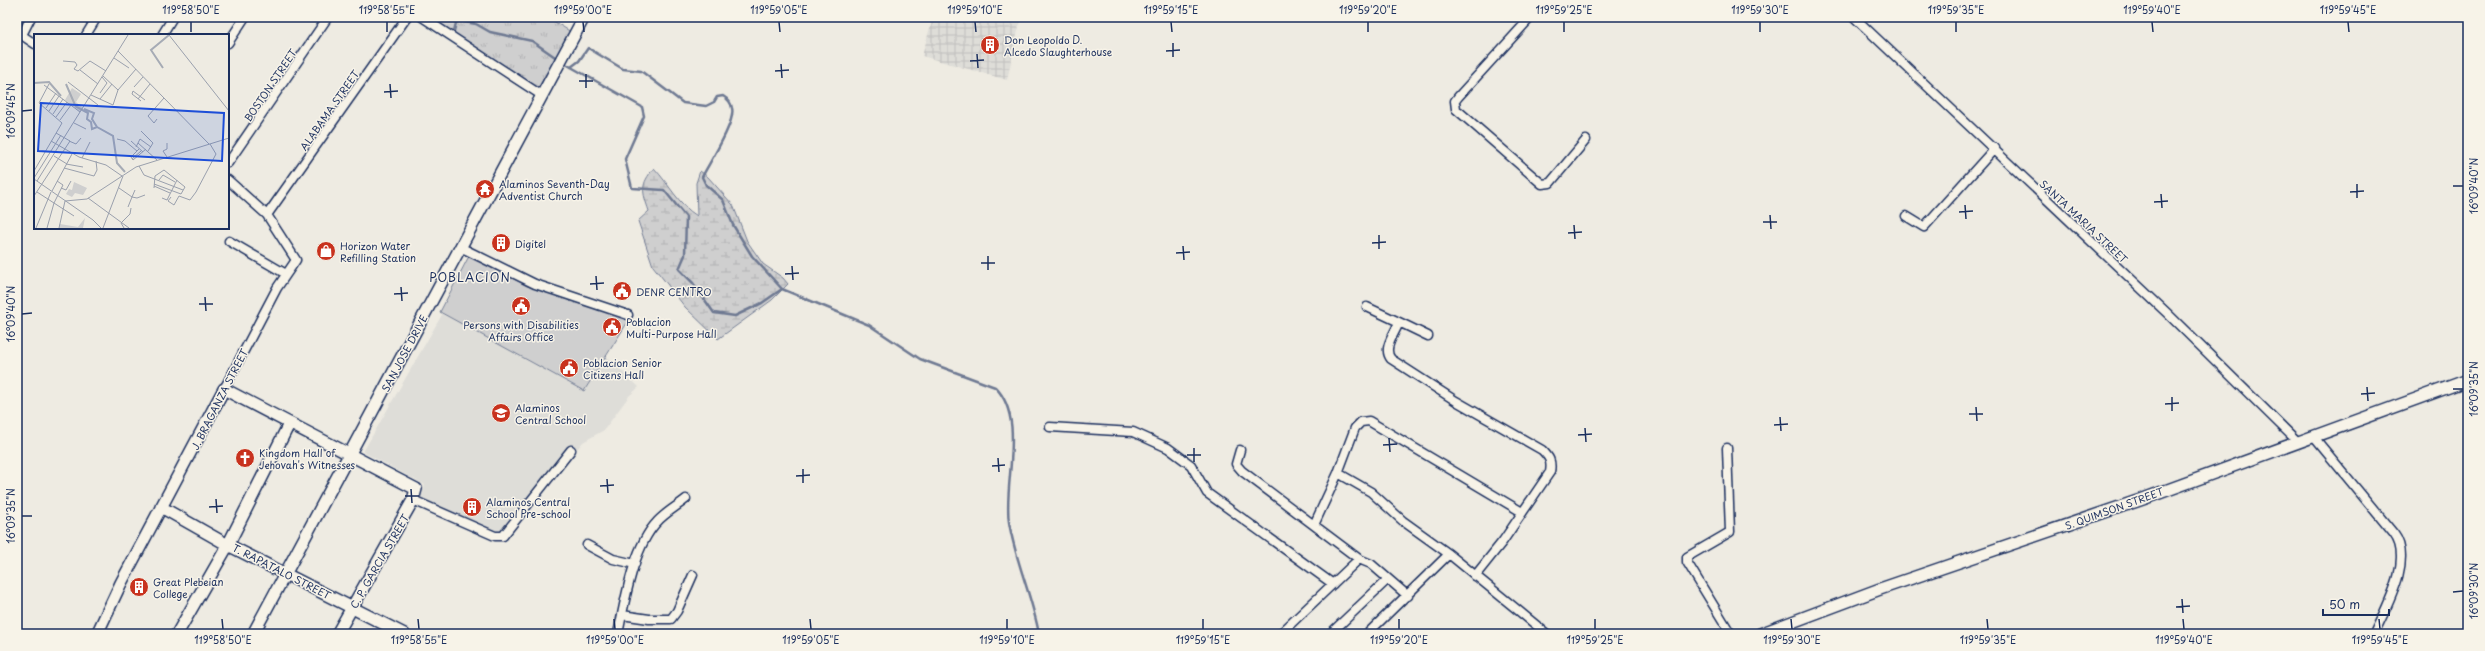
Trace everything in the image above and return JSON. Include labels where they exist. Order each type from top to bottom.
[{"type":"street","points":[[31,17],[19,33],[34,43]]},
{"type":"street","points":[[87,34],[97,17]]},
{"type":"street","points":[[163,34],[173,17]]},
{"type":"street","points":[[229,41],[245,17]]},
{"type":"street","name":"BOSTON STREET","points":[[229,162],[328,17]]},
{"type":"street","name":"ALABAMA STREET","points":[[267,215],[407,17]]},
{"type":"street","points":[[422,17],[542,95]]},
{"type":"street","name":"SAN JOSE DRIVE","points":[[253,634],[287,573],[575,31],[584,17]]},
{"type":"street","points":[[1531,17],[1458,97],[1455,101],[1456,109],[1542,184],[1550,183],[1586,140]]},
{"type":"street","name":"SANTA MARIA STREET","points":[[1854,17],[1995,148],[2298,442]]},
{"type":"street","points":[[1906,216],[1924,227],[1995,148]]},
{"type":"street","name":"J. BRAGANZA STREET","points":[[97,634],[121,583],[161,507],[286,274],[296,260],[267,215],[229,181]]},
{"type":"street","points":[[229,241],[286,274]]},
{"type":"street","points":[[460,247],[535,284],[628,315]]},
{"type":"street","points":[[1368,307],[1428,336]]},
{"type":"street","points":[[1399,322],[1388,347],[1387,352],[1391,359],[1456,401],[1542,450],[1549,457],[1551,464],[1550,472],[1475,576]]},
{"type":"street","name":"S. QUIMSON STREET","points":[[1760,634],[1880,589],[2047,532],[2468,380]]},
{"type":"street","points":[[224,389],[349,455],[414,486],[417,492],[413,500],[495,536],[503,536],[571,450]]},
{"type":"street","points":[[1314,525],[1338,473],[1355,428],[1361,422],[1369,421],[1522,512]]},
{"type":"street","points":[[177,634],[228,545],[290,424]]},
{"type":"street","points":[[1050,427],[1133,432],[1168,448],[1192,465],[1207,493],[1333,584]]},
{"type":"street","points":[[2313,436],[2394,534],[2402,548],[2398,577],[2374,634]]},
{"type":"street","points":[[1727,448],[1730,532],[1687,557],[1687,562],[1730,634]]},
{"type":"street","points":[[1240,450],[1236,464],[1242,471],[1359,559],[1371,564],[1408,596]]},
{"type":"street","points":[[1338,473],[1371,492],[1403,521],[1449,554],[1547,634]]},
{"type":"street","points":[[618,634],[635,564],[648,535],[657,522],[686,499]]},
{"type":"street","name":"C. P. GARCIA STREET","points":[[337,634],[413,500]]},
{"type":"street","name":"T. RAPATALO STREET","points":[[161,507],[228,545],[287,573],[404,634]]},
{"type":"street","points":[[587,545],[613,560],[635,564]]},
{"type":"street","points":[[1367,634],[1408,596],[1449,554]]},
{"type":"street","points":[[1280,634],[1359,559]]},
{"type":"street","points":[[622,614],[649,619],[671,619],[677,611],[693,575]]},
{"type":"street","points":[[1330,634],[1388,579]]},
{"type":"shaded area","points":[[933,17],[1021,17],[1007,80],[922,56]]},
{"type":"shaded area","name":"Alaminos Central School","points":[[443,313],[584,391],[607,357],[639,387],[629,396],[604,430],[583,442],[502,540],[497,540],[417,501],[425,485],[363,452]]},
{"type":"green space","points":[[423,17],[547,17],[571,32],[535,93]]},
{"type":"green space","points":[[654,168],[684,206],[697,216],[696,183],[700,171],[708,177],[733,205],[747,241],[763,264],[783,278],[788,284],[772,300],[718,339],[685,307],[653,266],[638,221],[649,211],[644,193],[644,184]]},
{"type":"green space","points":[[469,256],[527,286],[629,320],[584,391],[440,312]]},
{"type":"waterway","points":[[470,17],[474,23]]},
{"type":"waterway","points":[[453,35],[456,23],[459,21],[476,24],[490,32],[532,41],[558,59]]},
{"type":"waterway","points":[[571,67],[579,61],[588,48],[623,69],[641,71],[683,103],[706,106],[714,102],[717,97],[723,96],[728,100],[732,108],[730,123],[702,177],[706,185],[723,200],[733,225],[752,256],[782,289]]},
{"type":"waterway","points":[[564,63],[642,107],[644,116],[625,159],[632,188],[664,190],[686,217],[685,255],[679,269],[693,283],[714,313],[735,316],[762,303],[782,289],[869,325],[920,359],[995,387],[1005,400],[1010,416],[1012,433],[1008,507],[1009,522],[1015,550],[1039,634]]},
{"type":"place","name":"Don Leopoldo D. Alcedo Slaughterhouse","points":[[990,45]]},
{"type":"place","name":"Alaminos Seventh-Day Adventist Church","points":[[485,189]]},
{"type":"place","name":"Digitel","points":[[501,243]]},
{"type":"place","name":"Horizon Water Refilling Station","points":[[326,251]]},
{"type":"place","name":"DENR CENTRO","points":[[622,291]]},
{"type":"place","name":"Persons with Disabilities Affairs Office","points":[[521,306]]},
{"type":"place","name":"Poblacion Multi-Purpose Hall","points":[[612,327]]},
{"type":"place","name":"Poblacion Senior Citizens Hall","points":[[569,368]]},
{"type":"place","name":"Alaminos Central School","points":[[501,413]]},
{"type":"place","name":"Kingdom Hall of Jehovah's Witnesses","points":[[245,458]]},
{"type":"place","name":"Alaminos Central School Pre-school","points":[[472,507]]},
{"type":"place","name":"Great Plebeian College","points":[[139,587]]},
{"type":"district","name":"POBLACION","points":[[470,277]]}]
